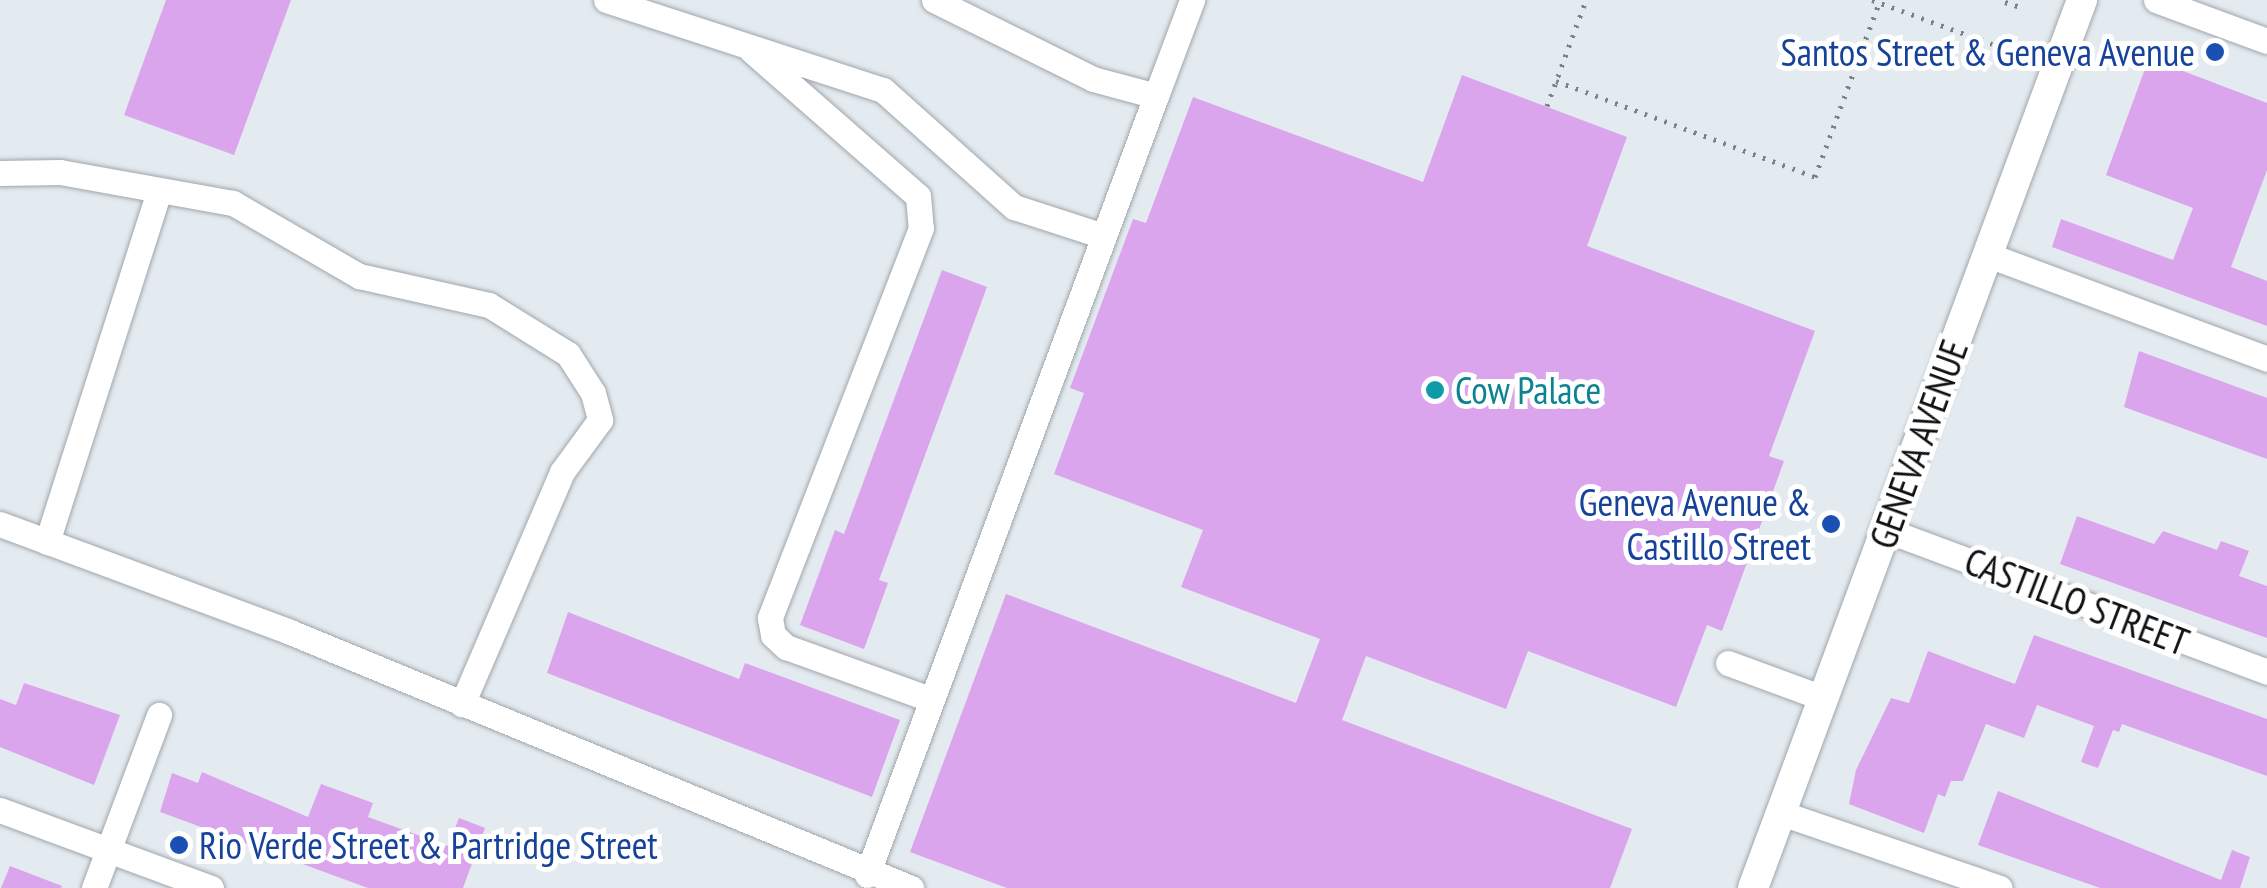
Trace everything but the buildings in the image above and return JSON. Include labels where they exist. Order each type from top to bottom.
[{"type":"main road","name":"GENEVA AVENUE","points":[[1752,888],[2082,0]]},
{"type":"street","points":[[606,0],[750,50],[883,90],[1014,207],[1100,235]]},
{"type":"street","points":[[934,0],[1094,79],[1156,96]]},
{"type":"street","points":[[867,875],[928,698],[1192,0]]},
{"type":"street","points":[[2156,0],[2267,41]]},
{"type":"street","points":[[750,50],[918,196],[921,228],[770,618],[773,635],[786,647],[928,698]]},
{"type":"street","points":[[0,173],[60,172],[234,203],[359,276],[489,305],[568,354],[593,393],[600,420],[562,472],[462,704]]},
{"type":"street","points":[[47,542],[159,190]]},
{"type":"street","points":[[1988,255],[2267,359]]},
{"type":"street","points":[[0,524],[290,632],[867,875],[911,888]]},
{"type":"street","name":"CASTILLO STREET","points":[[1886,530],[2267,672]]},
{"type":"street","points":[[1728,662],[1823,698]]},
{"type":"street","points":[[94,888],[159,715]]},
{"type":"street","points":[[0,810],[211,888]]},
{"type":"street","points":[[1781,812],[2000,888]]},
{"type":"path","points":[[1547,106],[1586,0]]},
{"type":"path","points":[[1556,82],[1815,177],[1876,1],[1992,44]]},
{"type":"path","points":[[2005,2],[2022,8]]},
{"type":"place","name":"Santos Street & Geneva Avenue","points":[[2215,52]]},
{"type":"place","name":"Cow Palace","points":[[1435,390]]},
{"type":"place","name":"Geneva Avenue & Castillo Street","points":[[1831,524]]},
{"type":"place","name":"Rio Verde Street & Partridge Street","points":[[179,845]]}]
